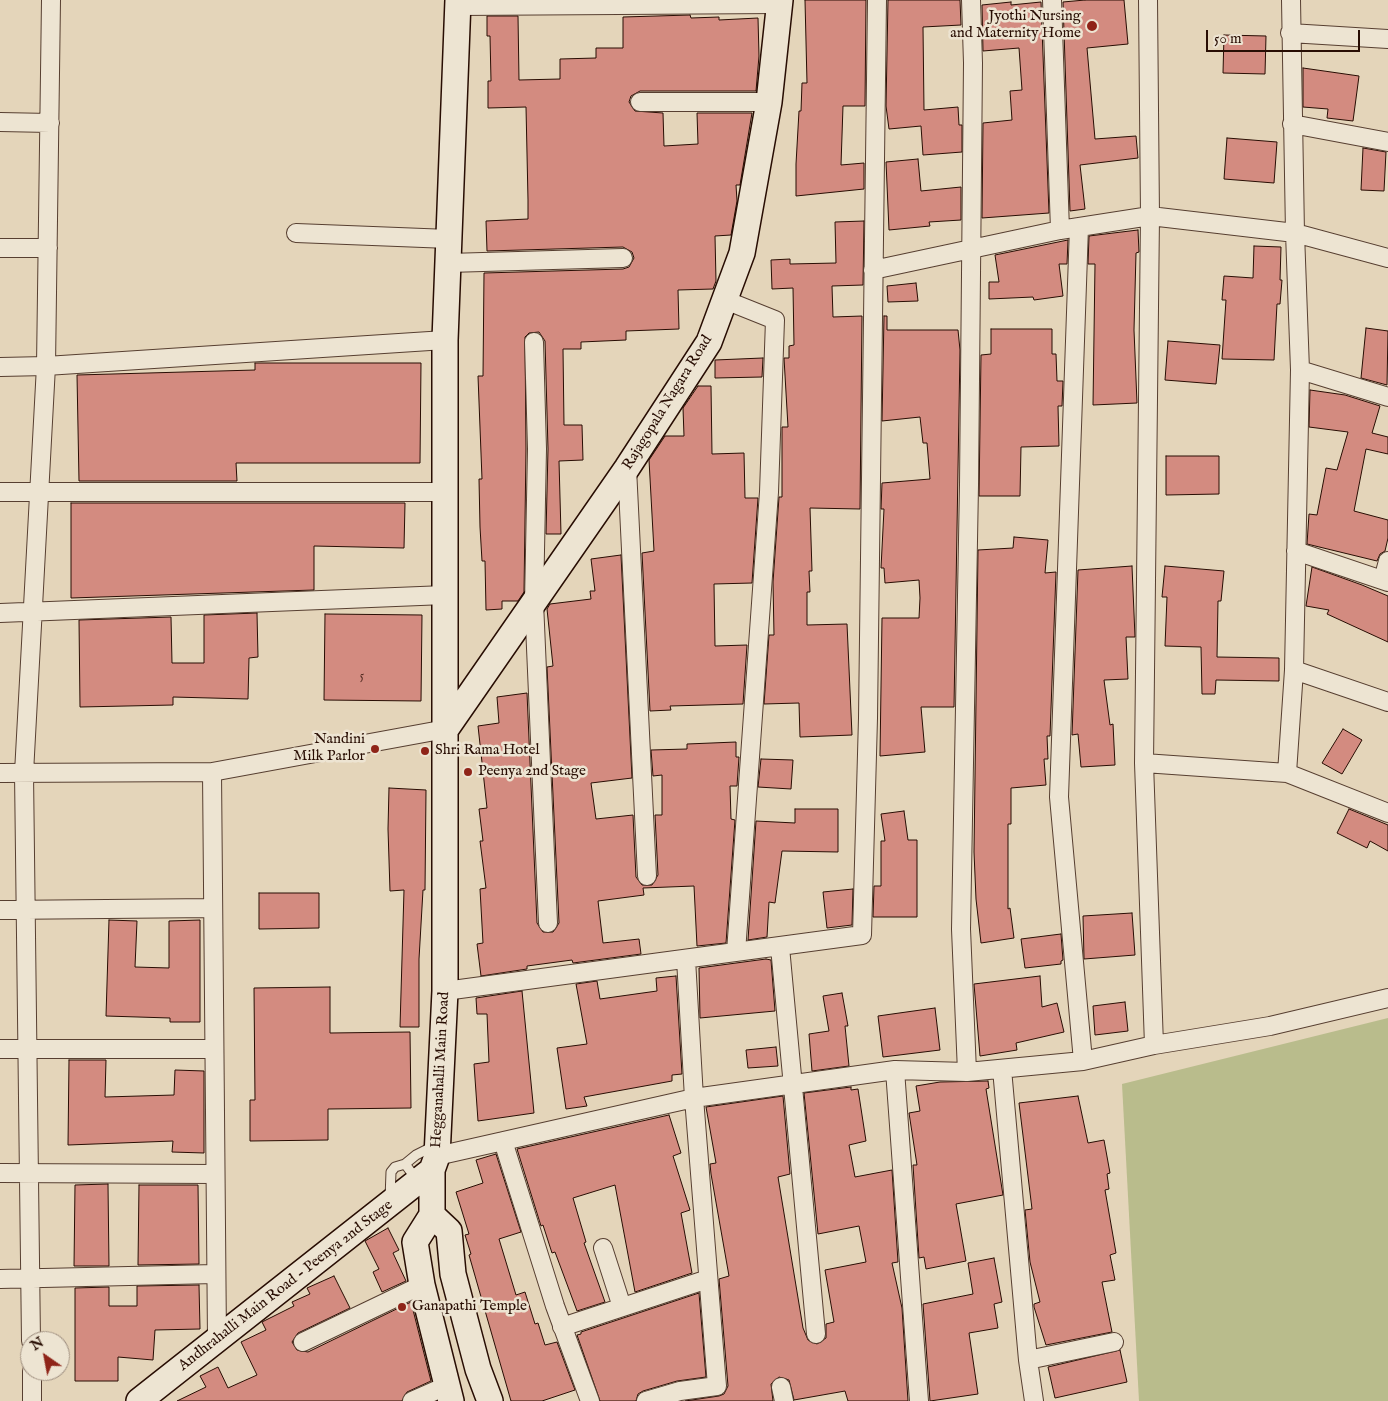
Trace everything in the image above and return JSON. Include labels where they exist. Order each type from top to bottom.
[{"type":"main road","name":"Rajagopala Nagara Road","points":[[446,729],[627,468],[709,342],[742,253],[769,102],[779,2]]},
{"type":"main road","name":"Hegganahalli Main Road","points":[[432,1214],[426,1163],[445,991],[445,340],[458,3]]},
{"type":"main road","name":"Andhrahalli Main Road - Peenya 2nd Stage","points":[[139,1401],[390,1204],[426,1163]]},
{"type":"main road","points":[[448,1394],[422,1285],[414,1242],[432,1214],[449,1231],[453,1274],[478,1370],[490,1401]]},
{"type":"street","points":[[31,1331],[24,773],[46,366],[51,0]]},
{"type":"street","points":[[445,991],[862,935],[868,718],[878,0]]},
{"type":"street","points":[[966,1072],[961,929],[974,63],[971,0]]},
{"type":"street","points":[[1052,0],[1060,230]]},
{"type":"street","points":[[1148,0],[1150,216],[1144,763],[1154,1045]]},
{"type":"street","points":[[1287,774],[1294,670],[1300,370],[1290,0]]},
{"type":"street","points":[[458,3],[779,2]]},
{"type":"street","points":[[1290,33],[1388,39]]},
{"type":"street","points":[[640,102],[769,102]]},
{"type":"street","points":[[0,122],[50,123]]},
{"type":"street","points":[[1292,124],[1388,142]]},
{"type":"street","points":[[873,270],[1060,230],[1150,216],[1295,233],[1388,258]]},
{"type":"street","points":[[1079,227],[1059,797],[1083,1061]]},
{"type":"street","points":[[296,233],[448,251],[623,258]]},
{"type":"street","points":[[0,248],[48,248]]},
{"type":"street","points":[[725,300],[775,320],[769,492],[736,952]]},
{"type":"street","points":[[0,366],[46,366],[445,340]]},
{"type":"street","points":[[534,342],[537,450],[534,602],[548,922]]},
{"type":"street","points":[[1300,370],[1388,396]]},
{"type":"street","points":[[627,468],[647,876]]},
{"type":"street","points":[[0,492],[444,492]]},
{"type":"street","points":[[1296,551],[1385,581],[1388,561]]},
{"type":"street","points":[[0,613],[445,595]]},
{"type":"street","points":[[1294,670],[1388,702]]},
{"type":"street","points":[[0,773],[212,772],[446,729]]},
{"type":"street","points":[[1144,763],[1287,774],[1388,813]]},
{"type":"street","points":[[212,772],[217,1339]]},
{"type":"street","points":[[0,910],[213,908]]},
{"type":"street","points":[[780,947],[816,1334]]},
{"type":"street","points":[[646,1401],[680,1391],[718,1393],[694,1098],[686,959]]},
{"type":"street","points":[[426,1163],[503,1142],[694,1098],[792,1086],[895,1070],[966,1072],[1083,1061],[1154,1045],[1270,1026],[1388,998]]},
{"type":"street","points":[[0,1049],[214,1049]]},
{"type":"street","points":[[1002,1069],[1028,1360],[1034,1401]]},
{"type":"street","points":[[895,1070],[919,1401]]},
{"type":"street","points":[[503,1142],[562,1326],[590,1401]]},
{"type":"street","points":[[0,1173],[215,1174]]},
{"type":"street","points":[[603,1248],[622,1307]]},
{"type":"street","points":[[0,1279],[215,1274]]},
{"type":"street","points":[[562,1326],[708,1279]]},
{"type":"street","points":[[304,1342],[422,1285]]},
{"type":"street","points":[[1028,1360],[1114,1342]]},
{"type":"street","points":[[32,1381],[32,1401]]},
{"type":"street","points":[[412,1401],[448,1394]]},
{"type":"green space","points":[[1388,1018],[1388,1401],[1139,1401],[1122,1084]]},
{"type":"building","points":[[805,0],[866,0],[865,106],[843,106],[841,165],[864,163],[864,189],[796,196],[799,111],[801,111],[802,83],[807,83]]},
{"type":"building","points":[[888,0],[960,0],[961,25],[923,27],[924,110],[958,107],[959,125],[962,125],[962,152],[923,155],[921,126],[889,129],[886,106]]},
{"type":"building","points":[[1124,0],[1128,44],[1087,48],[1095,139],[1136,136],[1138,158],[1080,165],[1085,209],[1070,211],[1063,2]]},
{"type":"building","points":[[1011,2],[1011,5],[1041,2],[1049,213],[982,218],[983,123],[1012,120],[1010,91],[1022,90],[1019,48],[983,51],[982,5]]},
{"type":"building","points":[[690,15],[691,18],[719,17],[719,20],[758,18],[759,56],[756,91],[640,91],[631,96],[629,102],[635,111],[663,113],[664,146],[698,144],[697,113],[752,113],[740,185],[736,185],[737,201],[731,235],[715,236],[716,281],[713,289],[678,290],[679,329],[626,331],[626,340],[581,342],[581,349],[563,349],[564,425],[582,425],[583,460],[559,461],[561,534],[546,534],[548,449],[545,341],[539,332],[529,333],[525,337],[524,592],[518,601],[502,601],[502,609],[486,610],[485,561],[482,561],[480,527],[479,479],[482,479],[478,376],[483,376],[484,273],[623,269],[629,267],[634,258],[632,252],[623,247],[487,251],[486,221],[528,219],[528,200],[526,107],[488,108],[488,81],[491,81],[490,36],[487,36],[487,16],[518,16],[519,80],[560,79],[560,59],[596,58],[596,48],[623,48],[623,17]]},
{"type":"building","points":[[1224,35],[1266,36],[1265,74],[1223,73]]},
{"type":"building","points":[[1303,68],[1359,76],[1353,121],[1327,118],[1328,109],[1303,107]]},
{"type":"building","points":[[1227,138],[1277,142],[1274,183],[1224,179]]},
{"type":"building","points":[[1363,148],[1386,152],[1384,191],[1361,190]]},
{"type":"building","points":[[918,159],[921,191],[961,187],[961,220],[929,222],[930,226],[889,230],[886,162]]},
{"type":"building","points":[[864,221],[863,285],[832,286],[833,317],[862,316],[860,509],[810,508],[812,571],[809,571],[810,592],[807,592],[807,625],[847,624],[852,735],[800,737],[799,703],[764,704],[769,635],[774,635],[773,582],[779,497],[782,497],[782,427],[788,427],[784,358],[789,358],[789,346],[794,345],[793,288],[772,289],[771,260],[790,259],[790,264],[836,263],[835,222]]},
{"type":"building","points":[[1138,230],[1139,252],[1136,253],[1134,330],[1137,403],[1093,405],[1095,264],[1088,264],[1089,236]]},
{"type":"building","points":[[1068,240],[1067,264],[1059,264],[1063,296],[1034,300],[1033,297],[989,299],[989,282],[999,282],[995,255]]},
{"type":"building","points":[[1254,246],[1281,247],[1280,280],[1282,280],[1280,304],[1277,304],[1274,360],[1222,359],[1226,300],[1222,300],[1224,276],[1253,278]]},
{"type":"building","points":[[916,283],[918,301],[888,302],[887,286]]},
{"type":"building","points":[[884,316],[887,316],[887,330],[958,330],[960,350],[954,707],[921,707],[925,752],[880,756],[882,618],[919,618],[920,598],[919,580],[885,583],[884,568],[881,568],[884,509],[881,509],[882,483],[930,479],[927,443],[923,443],[920,417],[882,421]]},
{"type":"building","points":[[1366,328],[1388,331],[1387,385],[1361,378]]},
{"type":"building","points":[[991,329],[1052,329],[1052,354],[1056,354],[1057,381],[1063,381],[1062,406],[1058,406],[1059,446],[1021,447],[1020,496],[979,496],[981,355],[991,354]]},
{"type":"building","points":[[1168,341],[1220,345],[1216,384],[1165,380]]},
{"type":"building","points":[[763,358],[762,377],[715,378],[715,360]]},
{"type":"building","points":[[255,363],[421,363],[420,463],[236,463],[237,481],[79,481],[77,375],[255,370]]},
{"type":"building","points":[[698,386],[711,386],[712,454],[744,453],[745,498],[758,498],[752,583],[714,584],[715,646],[747,645],[743,704],[670,706],[671,710],[650,711],[642,553],[654,551],[649,460],[665,436],[684,436],[683,408]]},
{"type":"building","points":[[1310,390],[1345,395],[1380,406],[1372,433],[1388,437],[1388,454],[1366,449],[1354,511],[1388,520],[1388,538],[1385,551],[1380,554],[1377,561],[1307,544],[1309,514],[1317,515],[1326,468],[1337,470],[1348,432],[1309,427]]},
{"type":"building","points":[[1166,456],[1219,456],[1219,494],[1166,495]]},
{"type":"building","points":[[71,503],[405,503],[404,548],[314,546],[314,590],[71,598]]},
{"type":"building","points":[[1014,537],[1048,540],[1045,573],[1056,572],[1050,736],[1047,736],[1048,759],[1044,759],[1046,785],[1011,788],[1011,824],[1008,824],[1008,909],[1010,908],[1014,938],[981,943],[976,899],[974,852],[978,550],[1013,548]]},
{"type":"building","points":[[621,555],[632,778],[591,783],[596,819],[633,815],[636,877],[642,885],[652,885],[658,875],[655,815],[662,815],[662,775],[653,776],[651,750],[687,749],[687,744],[736,742],[736,757],[739,757],[737,786],[730,786],[731,819],[735,820],[726,943],[697,946],[694,886],[643,888],[644,895],[598,901],[603,943],[639,939],[641,954],[573,963],[572,960],[527,966],[527,969],[481,976],[477,944],[483,943],[480,889],[486,888],[480,841],[483,841],[479,809],[487,808],[478,726],[499,723],[497,697],[527,693],[537,923],[543,932],[553,932],[559,923],[547,667],[553,666],[547,609],[550,604],[591,599],[590,591],[595,591],[591,559]]},
{"type":"building","points":[[1132,566],[1135,637],[1126,637],[1128,679],[1104,680],[1110,725],[1113,724],[1115,765],[1081,767],[1078,734],[1072,735],[1078,570]]},
{"type":"building","points":[[1165,566],[1224,571],[1221,601],[1218,601],[1217,657],[1279,658],[1279,681],[1216,680],[1215,694],[1202,694],[1201,647],[1165,646],[1167,597],[1162,597]]},
{"type":"building","points":[[1312,567],[1388,596],[1388,642],[1327,614],[1329,610],[1306,606]]},
{"type":"building","points":[[257,613],[258,657],[249,658],[248,699],[173,697],[173,705],[80,707],[79,620],[171,617],[172,663],[204,663],[204,615]]},
{"type":"building","points":[[325,614],[422,615],[421,701],[324,700]]},
{"type":"building","points":[[1343,729],[1362,740],[1342,774],[1322,763]]},
{"type":"building","points":[[761,759],[793,760],[791,789],[758,787]]},
{"type":"building","points":[[389,788],[426,790],[425,890],[423,890],[419,959],[419,1027],[400,1027],[404,890],[390,891]]},
{"type":"building","points":[[795,809],[838,809],[838,852],[782,851],[775,903],[769,902],[767,937],[748,940],[756,821],[795,823]]},
{"type":"building","points":[[1349,809],[1388,825],[1388,851],[1370,841],[1367,848],[1337,833]]},
{"type":"building","points":[[904,811],[908,840],[917,840],[917,917],[873,917],[874,886],[881,886],[881,841],[885,841],[881,814]]},
{"type":"building","points":[[853,889],[852,925],[827,928],[823,892]]},
{"type":"building","points":[[259,893],[319,893],[319,928],[259,929]]},
{"type":"building","points":[[1132,913],[1135,955],[1084,959],[1083,916]]},
{"type":"building","points":[[109,920],[137,921],[135,967],[169,968],[169,921],[200,920],[200,1022],[170,1022],[170,1018],[106,1016]]},
{"type":"building","points":[[1061,934],[1063,960],[1061,964],[1025,968],[1021,939]]},
{"type":"building","points":[[766,959],[771,960],[775,1011],[700,1018],[699,968]]},
{"type":"building","points":[[676,976],[682,1074],[672,1075],[672,1081],[584,1097],[587,1106],[566,1109],[557,1048],[587,1044],[576,984],[597,981],[600,999],[657,991],[656,978]]},
{"type":"building","points":[[1040,976],[1042,1007],[1057,1003],[1064,1032],[1016,1043],[1017,1050],[980,1056],[974,984]]},
{"type":"building","points":[[330,987],[330,1033],[410,1032],[411,1108],[328,1109],[328,1140],[250,1141],[250,1100],[255,1100],[254,988]]},
{"type":"building","points":[[522,991],[534,1113],[478,1121],[474,1064],[489,1062],[487,1014],[477,1014],[476,998]]},
{"type":"building","points":[[842,993],[848,1026],[845,1026],[849,1066],[812,1071],[809,1034],[829,1031],[823,996]]},
{"type":"building","points":[[1125,1002],[1128,1031],[1095,1035],[1093,1006]]},
{"type":"building","points":[[935,1008],[940,1050],[883,1057],[878,1016]]},
{"type":"building","points":[[776,1047],[778,1066],[748,1068],[746,1050]]},
{"type":"building","points":[[69,1060],[106,1060],[105,1097],[174,1095],[175,1070],[204,1071],[204,1153],[172,1152],[173,1141],[68,1145]]},
{"type":"building","points":[[988,1081],[989,1088],[986,1089],[1003,1195],[956,1204],[966,1261],[926,1269],[924,1257],[919,1258],[913,1165],[917,1165],[909,1113],[920,1111],[916,1086],[940,1082]]},
{"type":"building","points":[[851,1087],[851,1090],[858,1089],[866,1141],[849,1145],[855,1177],[892,1170],[898,1262],[892,1263],[902,1308],[908,1401],[848,1401],[845,1391],[794,1400],[789,1380],[779,1377],[771,1384],[773,1401],[685,1401],[719,1396],[724,1394],[728,1386],[719,1279],[729,1276],[711,1174],[710,1164],[716,1163],[706,1107],[783,1096],[790,1174],[778,1177],[803,1328],[808,1340],[817,1344],[826,1338],[826,1324],[834,1322],[825,1270],[866,1262],[859,1226],[818,1234],[804,1093]]},
{"type":"building","points":[[1078,1096],[1088,1143],[1104,1140],[1110,1173],[1107,1174],[1109,1189],[1105,1190],[1116,1253],[1110,1255],[1115,1280],[1102,1282],[1112,1332],[1046,1345],[1034,1307],[1034,1304],[1040,1302],[1030,1262],[1025,1210],[1032,1209],[1019,1103]]},
{"type":"building","points":[[669,1115],[681,1153],[673,1156],[690,1210],[681,1213],[692,1273],[635,1292],[615,1185],[573,1198],[586,1242],[584,1243],[605,1302],[577,1311],[555,1252],[552,1253],[543,1225],[541,1226],[517,1149]]},
{"type":"building","points":[[496,1154],[521,1232],[499,1239],[516,1295],[525,1292],[535,1324],[538,1323],[545,1345],[557,1342],[575,1390],[542,1401],[511,1401],[469,1255],[471,1254],[465,1235],[469,1234],[456,1192],[483,1183],[476,1160]]},
{"type":"building","points":[[108,1184],[109,1266],[74,1266],[75,1185]]},
{"type":"building","points":[[139,1185],[198,1185],[199,1264],[138,1265]]},
{"type":"building","points":[[388,1228],[399,1250],[393,1253],[406,1281],[382,1292],[373,1272],[379,1269],[365,1241]]},
{"type":"building","points":[[994,1258],[1002,1302],[994,1304],[998,1328],[969,1333],[978,1394],[930,1401],[923,1304],[973,1294],[968,1263]]},
{"type":"building","points":[[334,1276],[350,1308],[298,1333],[292,1342],[297,1350],[308,1352],[411,1302],[431,1381],[407,1392],[402,1401],[177,1401],[206,1387],[200,1376],[218,1367],[228,1388],[257,1375],[241,1342],[266,1330],[262,1322],[294,1306],[292,1302],[310,1294],[307,1288]]},
{"type":"building","points":[[199,1285],[200,1329],[155,1330],[153,1360],[118,1357],[118,1381],[75,1381],[75,1288],[109,1287],[109,1306],[137,1306],[137,1286]]},
{"type":"building","points":[[699,1293],[706,1377],[677,1381],[643,1391],[638,1394],[636,1401],[600,1401],[577,1335],[581,1334],[581,1332]]},
{"type":"building","points":[[1120,1350],[1127,1382],[1055,1398],[1048,1367]]},
{"type":"place","name":"Jyothi Nursing and Maternity Home","points":[[1092,26]]},
{"type":"place","name":"Nandini Milk Parlor","points":[[375,749]]},
{"type":"place","name":"Shri Rama Hotel","points":[[425,751]]},
{"type":"place","name":"Peenya 2nd Stage","points":[[468,772]]},
{"type":"place","name":"Ganapathi Temple","points":[[402,1307]]}]
